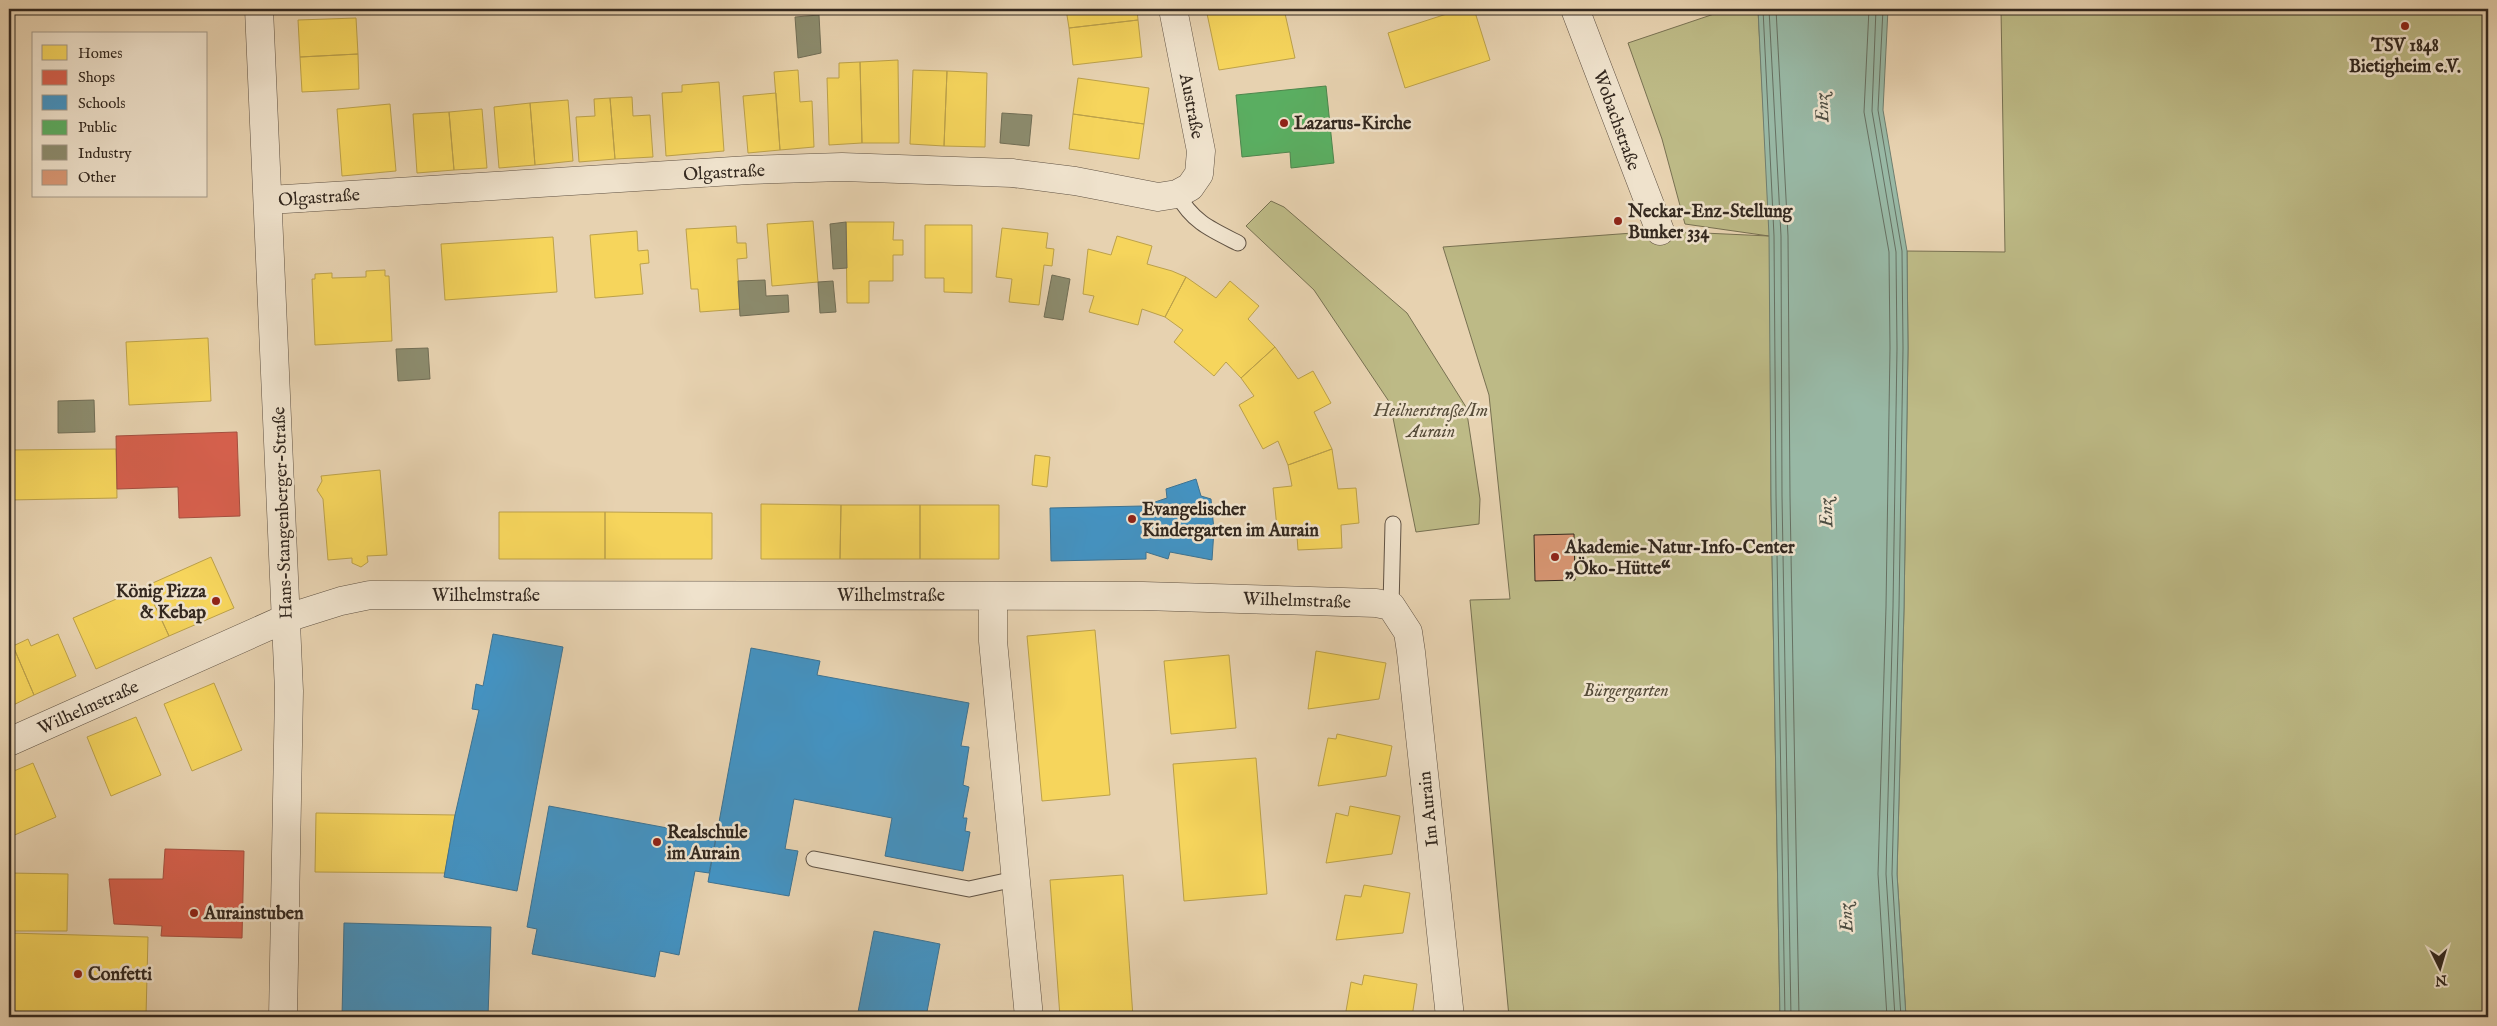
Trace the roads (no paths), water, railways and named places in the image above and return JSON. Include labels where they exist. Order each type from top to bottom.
[{"type":"street","name":"Hans-Stangenberger-Straße","points":[[259,9],[269,200],[289,692],[283,1017]]},
{"type":"street","name":"Austraße","points":[[1173,9],[1201,150],[1199,174],[1190,187],[1177,194]]},
{"type":"street","name":"Wobachstraße","points":[[1575,9],[1660,231]]},
{"type":"street","name":"Olgastraße","points":[[269,200],[749,170],[842,167],[1003,173],[1075,181],[1158,197],[1177,194]]},
{"type":"street","name":"Wilhelmstraße","points":[[9,742],[287,618],[341,601],[370,595],[993,596],[1310,600],[1376,603],[1391,606]]},
{"type":"street","points":[[993,596],[993,641],[1029,1017]]},
{"type":"street","name":"Im Aurain","points":[[1391,606],[1408,632],[1411,652],[1450,1017]]},
{"type":"lane","points":[[1177,194],[1187,211],[1202,225],[1238,243]]},
{"type":"lane","points":[[1391,606],[1393,524]]},
{"type":"lane","points":[[814,859],[969,889],[1015,879]]},
{"type":"water","name":"Enz","points":[[1758,9],[1888,9],[1883,110],[1907,251],[1908,348],[1904,608],[1897,874],[1906,1017],[1780,1017],[1771,496],[1769,236]]},
{"type":"place","name":"TSV 1848 Bietigheim e.V.","points":[[2405,26]]},
{"type":"place","name":"Lazarus-Kirche","points":[[1284,123]]},
{"type":"place","name":"Neckar-Enz-Stellung Bunker 334","points":[[1618,221]]},
{"type":"place","name":"Evangelischer Kindergarten im Aurain","points":[[1132,519]]},
{"type":"place","name":"Akademie-Natur-Info-Center „Öko-Hütte“","points":[[1555,557]]},
{"type":"place","name":"König Pizza & Kebap","points":[[216,601]]},
{"type":"place","name":"Realschule im Aurain","points":[[657,842]]},
{"type":"place","name":"Aurainstuben","points":[[194,913]]},
{"type":"place","name":"Confetti","points":[[78,974]]},
{"type":"park label","name":"Heilnerstraße/Im Aurain","points":[[1431,420]]},
{"type":"park label","name":"Bürgergarten","points":[[1626,690]]}]
